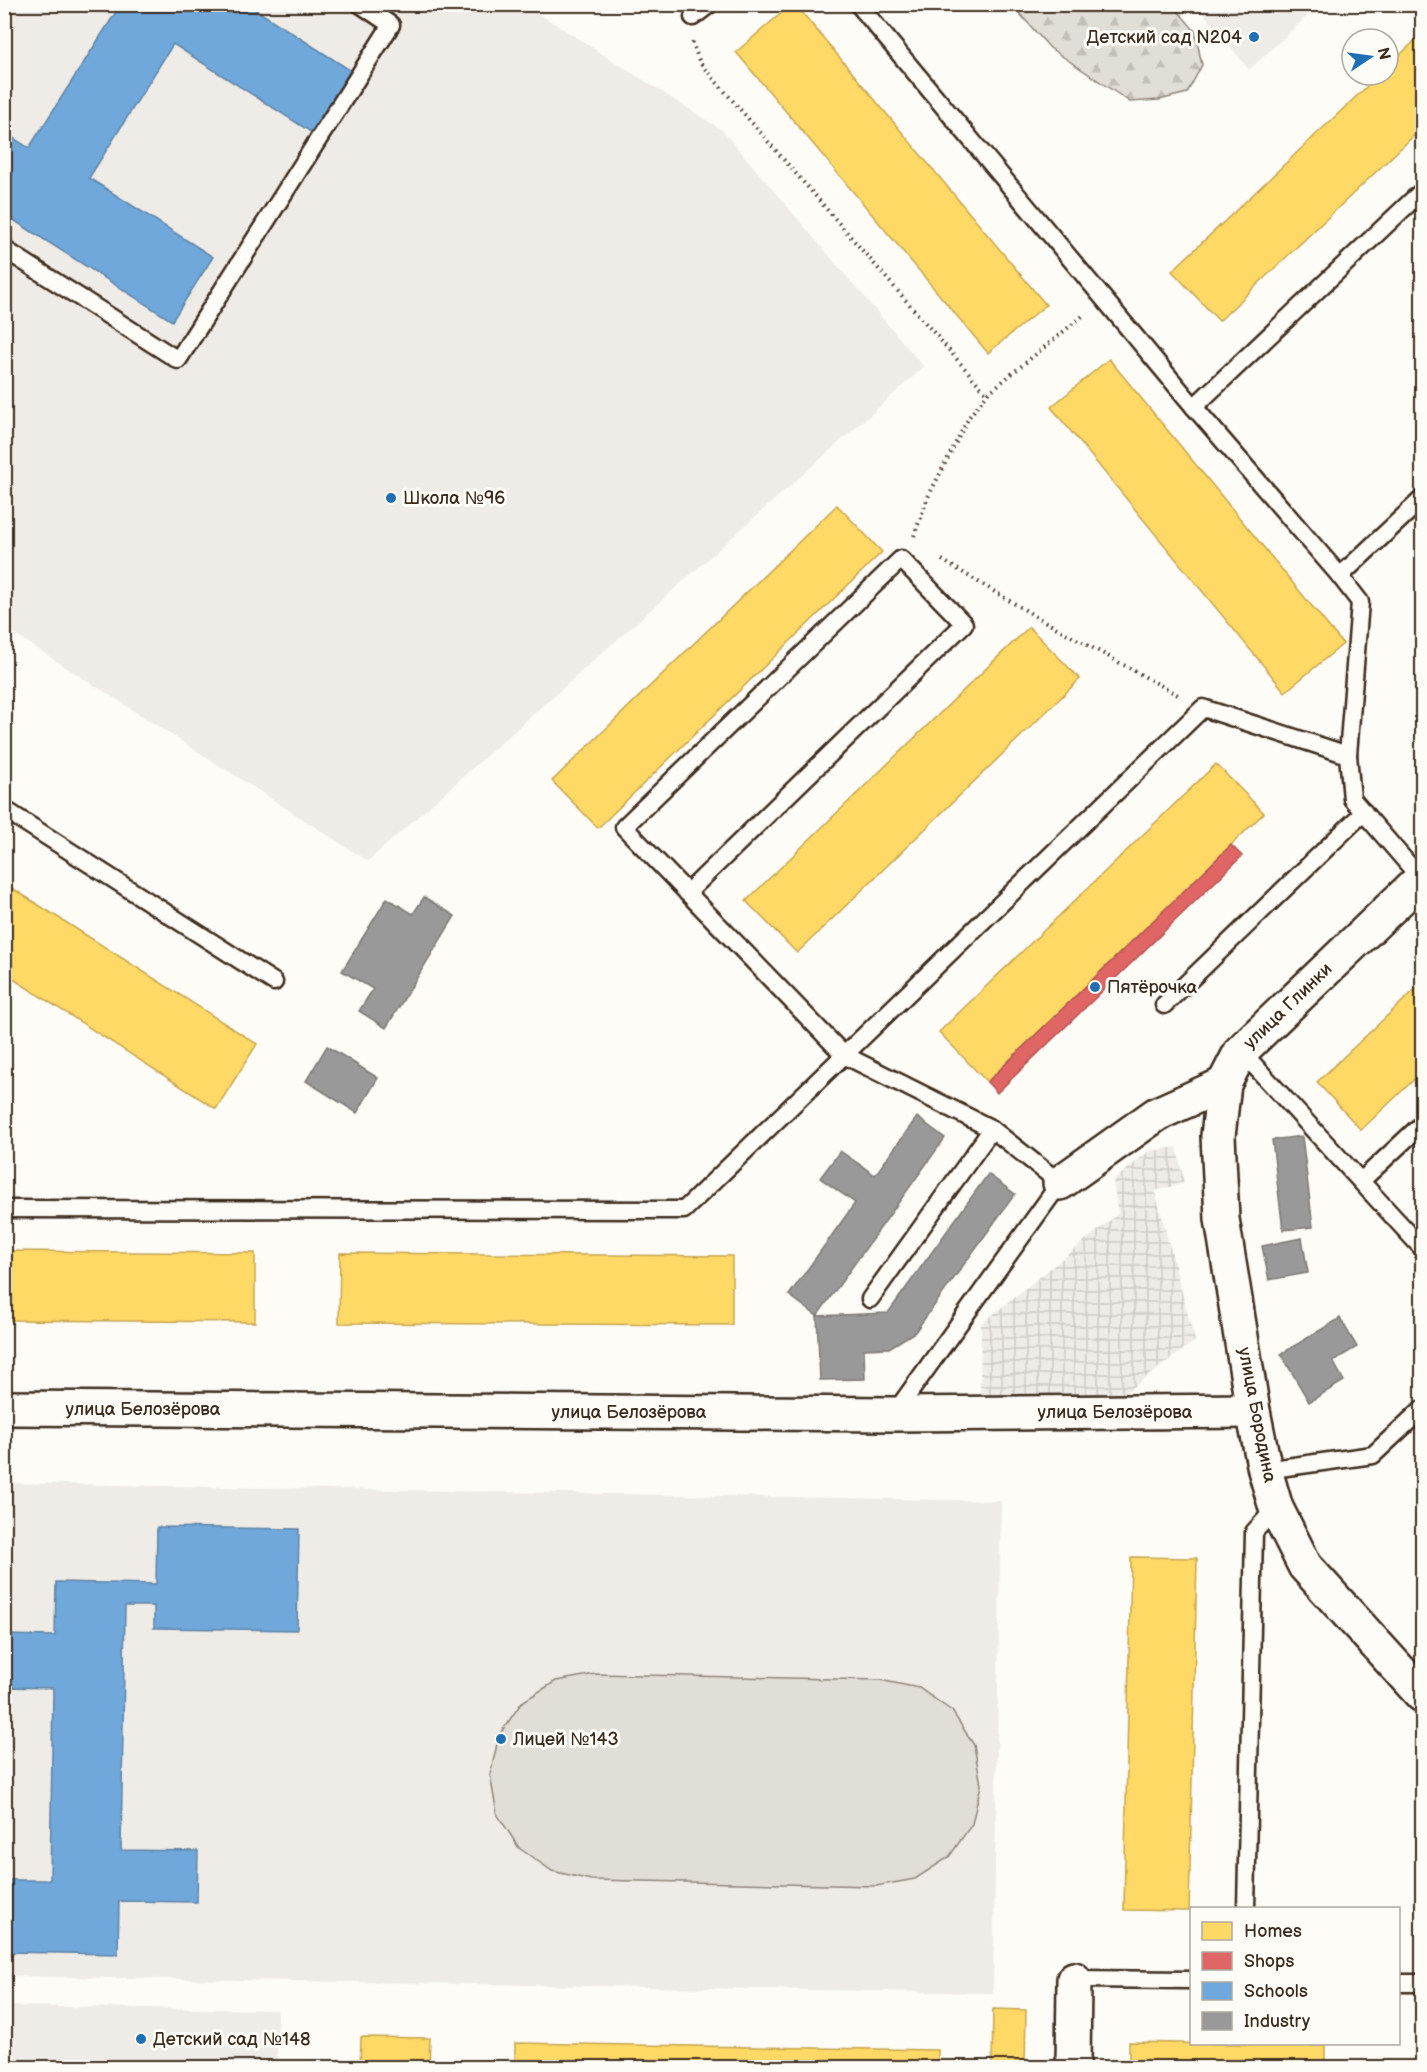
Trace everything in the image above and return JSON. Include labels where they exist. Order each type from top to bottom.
[{"type":"street","name":"улица Глинки","points":[[1224,1084],[1241,1051],[1422,878]]},
{"type":"street","points":[[1060,1183],[1157,1114],[1224,1084]]},
{"type":"street","name":"улица Бородина","points":[[1224,1084],[1218,1137],[1222,1219],[1253,1411],[1265,1470],[1276,1508],[1305,1566],[1422,1695]]},
{"type":"street","name":"улица Белозёрова","points":[[4,1408],[894,1414],[1253,1411]]},
{"type":"street","points":[[1072,2067],[1074,1979]]},
{"type":"lane","points":[[4,249],[178,360],[391,25],[360,4]]},
{"type":"lane","points":[[693,17],[710,4]]},
{"type":"lane","points":[[858,4],[1360,602],[1348,754],[1352,799],[1422,878]]},
{"type":"lane","points":[[1194,407],[1422,191]]},
{"type":"lane","points":[[1340,576],[1422,498]]},
{"type":"lane","points":[[687,893],[964,624],[901,559],[624,827],[687,893],[844,1055],[992,1129],[1060,1183],[894,1414]]},
{"type":"lane","points":[[4,1209],[684,1210],[1203,708],[1348,754]]},
{"type":"lane","points":[[4,809],[274,982]]},
{"type":"lane","points":[[1164,1005],[1364,812]]},
{"type":"lane","points":[[1241,1051],[1422,1248]]},
{"type":"lane","points":[[1361,1181],[1422,1124]]},
{"type":"lane","points":[[870,1299],[992,1129]]},
{"type":"lane","points":[[1265,1470],[1373,1455],[1422,1409]]},
{"type":"lane","points":[[1246,1907],[1254,1532],[1276,1508]]},
{"type":"lane","points":[[1074,1979],[1190,1980]]},
{"type":"lane","points":[[1400,1983],[1422,1983]]},
{"type":"path","points":[[693,17],[687,29],[700,63],[987,394]]},
{"type":"path","points":[[901,559],[917,532],[928,497],[969,417],[987,394],[1104,299]]},
{"type":"path","points":[[942,560],[1035,616],[1203,708]]},
{"type":"shaded area","name":"Школа №96","points":[[4,5],[525,5],[722,130],[924,367],[368,861],[5,628]]},
{"type":"shaded area","name":"Детский сад N204","points":[[1197,5],[1319,5],[1249,70]]},
{"type":"shaded area","points":[[1177,1147],[1184,1183],[1155,1191],[1195,1341],[1120,1397],[980,1398],[981,1324],[1118,1214],[1113,1181],[1149,1151]]},
{"type":"shaded area","name":"Лицей №143","points":[[5,1483],[1001,1501],[993,1993],[5,1976]]},
{"type":"shaded area","name":"Детский сад №148","points":[[5,2006],[278,2010],[277,2067],[5,2067]]},
{"type":"green space","points":[[1012,5],[1173,5],[1195,31],[1202,65],[1187,93],[1159,100],[1130,102],[1050,48]]},
{"type":"green space","points":[[595,1674],[880,1680],[919,1688],[952,1711],[974,1745],[981,1785],[972,1824],[949,1857],[915,1879],[876,1886],[591,1880],[552,1871],[519,1848],[497,1814],[490,1775],[499,1735],[522,1702],[556,1681]]},
{"type":"building: Homes","points":[[792,4],[795,4],[1046,305],[988,353],[736,52]]},
{"type":"building: Homes","points":[[1422,34],[1422,128],[1219,321],[1172,271],[1366,87],[1400,87],[1400,55]]},
{"type":"building: Homes","points":[[1109,359],[1343,644],[1285,692],[1051,407]]},
{"type":"building: Homes","points":[[837,505],[882,552],[598,828],[552,781]]},
{"type":"building: Homes","points":[[1029,627],[1080,679],[797,953],[746,901]]},
{"type":"building: Homes","points":[[1216,764],[1264,813],[987,1082],[939,1032]]},
{"type":"building: Homes","points":[[4,883],[257,1044],[216,1109],[4,973]]},
{"type":"building: Homes","points":[[1422,983],[1422,1072],[1361,1130],[1317,1082]]},
{"type":"building: Homes","points":[[4,1251],[255,1253],[255,1322],[4,1320]]},
{"type":"building: Homes","points":[[340,1253],[732,1256],[732,1325],[339,1323]]},
{"type":"building: Homes","points":[[1131,1557],[1197,1558],[1189,1911],[1124,1910]]},
{"type":"building: Homes","points":[[993,2009],[1026,2010],[1025,2068],[992,2068]]},
{"type":"building: Homes","points":[[361,2037],[430,2038],[429,2068],[360,2068]]},
{"type":"building: Homes","points":[[1129,2042],[1325,2046],[1325,2068],[1129,2068]]},
{"type":"building: Homes","points":[[515,2043],[938,2050],[938,2068],[515,2068]]},
{"type":"building: Shops","points":[[1231,845],[1242,856],[997,1093],[987,1082]]},
{"type":"building: Schools","points":[[104,4],[247,4],[353,72],[314,134],[173,44],[89,178],[213,257],[172,321],[4,214],[4,132],[29,148],[116,12]]},
{"type":"building: Schools","points":[[157,1527],[299,1529],[297,1630],[154,1628],[154,1606],[125,1606],[121,1850],[198,1851],[197,1902],[119,1901],[118,1954],[4,1952],[4,1880],[50,1880],[53,1688],[4,1687],[4,1635],[55,1636],[56,1582],[156,1584]]},
{"type":"building: Industry","points":[[424,897],[455,916],[386,1028],[359,1011],[373,989],[342,971],[387,898],[413,914]]},
{"type":"building: Industry","points":[[327,1046],[378,1078],[357,1113],[306,1081]]},
{"type":"building: Industry","points":[[917,1117],[945,1138],[817,1316],[789,1295],[855,1203],[820,1178],[840,1151],[875,1175]]},
{"type":"building: Industry","points":[[1302,1136],[1313,1227],[1283,1230],[1272,1140]]},
{"type":"building: Industry","points":[[988,1174],[1015,1194],[915,1332],[889,1348],[864,1349],[865,1379],[820,1380],[817,1316],[888,1313]]},
{"type":"building: Industry","points":[[1302,1238],[1308,1273],[1269,1280],[1262,1246]]},
{"type":"building: Industry","points":[[1340,1318],[1357,1347],[1333,1361],[1344,1381],[1309,1402],[1281,1354]]},
{"type":"place","name":"Детский сад N204","points":[[1254,37]]},
{"type":"place","name":"Школа №96","points":[[391,498]]},
{"type":"place","name":"Пятёрочка","points":[[1095,987]]},
{"type":"place","name":"Лицей №143","points":[[501,1739]]},
{"type":"place","name":"Детский сад №148","points":[[141,2039]]}]
